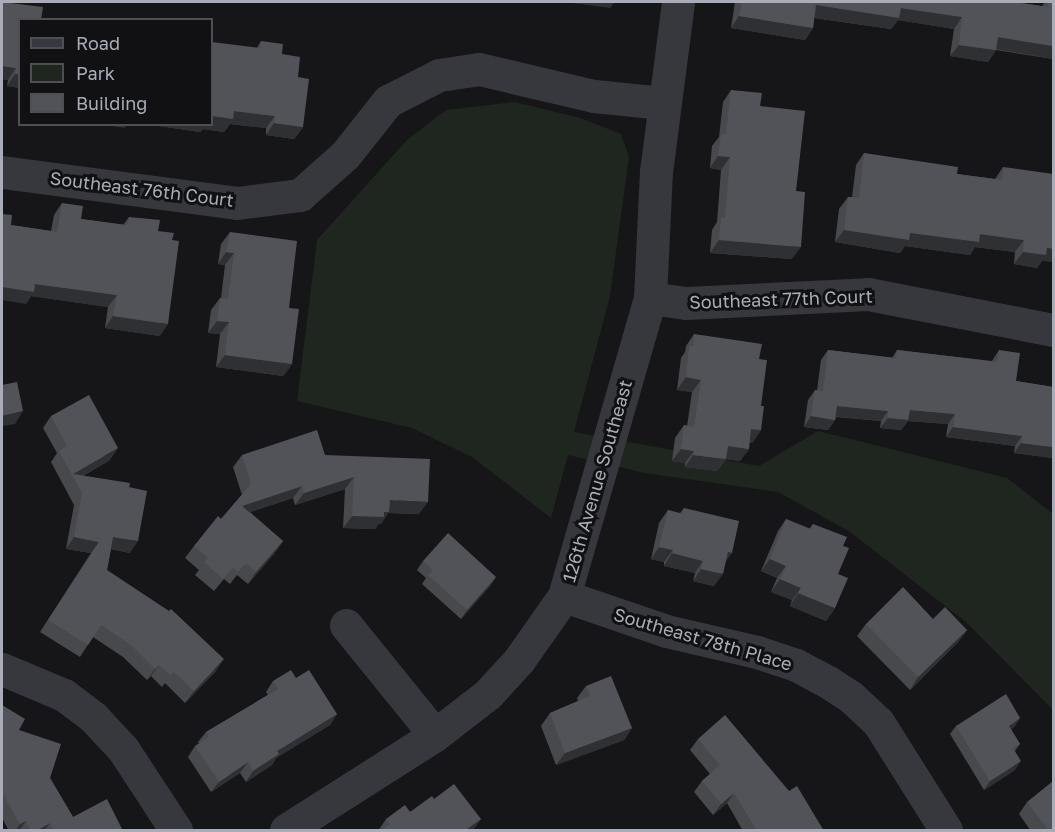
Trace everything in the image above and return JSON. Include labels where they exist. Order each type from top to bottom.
[{"type":"street","name":"126th Avenue Southeast","points":[[286,831],[435,735],[488,694],[519,660],[564,596],[650,297],[656,172],[663,103],[678,2]]},
{"type":"street","name":"Southeast 76th Court","points":[[2,172],[237,202],[300,195],[345,155],[388,101],[439,75],[479,69],[594,96],[663,103]]},
{"type":"street","name":"Southeast 77th Court","points":[[650,297],[686,303],[868,294],[1053,330]]},
{"type":"street","name":"Southeast 78th Place","points":[[564,596],[666,631],[757,651],[796,665],[828,682],[851,697],[878,722],[946,831]]},
{"type":"street","points":[[346,625],[435,735]]},
{"type":"street","points":[[2,669],[64,695],[94,718],[123,749],[176,831]]},
{"type":"green space","points":[[515,102],[580,118],[621,134],[629,157],[610,296],[574,432],[759,466],[818,431],[1007,478],[1053,514],[1053,710],[967,623],[849,531],[778,492],[645,473],[568,455],[551,518],[472,457],[412,428],[297,401],[317,240],[407,140],[446,110]]},
{"type":"building","points":[[2,2],[43,7],[41,18],[18,18],[18,74],[15,74],[16,68],[2,66]]},
{"type":"building","points":[[742,2],[1015,2],[1047,7],[1048,2],[1053,2],[1053,46],[998,37],[996,50],[959,45],[962,17],[901,8],[899,18],[816,5],[813,28],[739,16]]},
{"type":"building","points":[[261,41],[283,44],[282,54],[300,57],[298,77],[309,79],[303,127],[274,123],[275,116],[234,111],[233,119],[213,116],[213,42],[260,48]]},
{"type":"building","points":[[731,90],[762,93],[760,106],[805,111],[796,191],[805,192],[801,247],[719,240],[721,218],[725,218],[730,157],[718,156],[721,134],[726,134]]},
{"type":"building","points":[[864,153],[958,167],[957,174],[1002,180],[1003,167],[1053,174],[1053,249],[1047,248],[1046,255],[1023,252],[1024,240],[980,234],[979,242],[910,233],[909,240],[844,230],[848,197],[859,198]]},
{"type":"building","points":[[62,203],[83,206],[81,219],[127,225],[129,217],[160,220],[158,231],[174,233],[172,240],[179,241],[168,324],[113,316],[117,295],[35,284],[34,292],[2,287],[2,214],[12,215],[11,225],[57,232]]},
{"type":"building","points":[[230,232],[297,241],[289,308],[299,309],[292,364],[225,355],[229,322],[217,321],[220,298],[228,299],[234,253],[226,252]]},
{"type":"building","points":[[694,334],[762,344],[759,359],[767,360],[761,406],[764,406],[761,430],[751,429],[749,449],[728,446],[726,459],[693,455],[694,451],[681,449],[684,425],[694,427],[701,380],[686,377],[689,346],[693,346]]},
{"type":"building","points":[[828,350],[896,358],[897,350],[997,362],[999,350],[1020,353],[1016,381],[1053,387],[1053,447],[1021,443],[1022,436],[953,427],[955,414],[910,410],[908,420],[888,418],[888,411],[837,406],[835,420],[811,416],[815,390],[823,391]]},
{"type":"building","points":[[17,382],[23,411],[2,416],[2,385]]},
{"type":"building","points":[[89,395],[118,448],[73,474],[130,483],[129,487],[147,491],[138,541],[113,537],[107,570],[169,611],[171,609],[224,659],[194,691],[174,672],[170,675],[159,665],[155,669],[131,645],[101,625],[88,645],[48,620],[99,542],[74,537],[82,493],[59,451],[67,446],[51,416]]},
{"type":"building","points":[[317,430],[325,455],[430,459],[428,502],[390,500],[389,512],[384,512],[384,517],[352,516],[354,477],[304,493],[302,486],[242,506],[283,541],[256,572],[246,563],[238,572],[233,567],[223,579],[204,562],[208,558],[194,546],[218,516],[221,519],[251,484],[242,455]]},
{"type":"building","points":[[684,508],[739,521],[732,553],[728,552],[723,574],[701,569],[703,561],[659,547],[668,510],[682,514]]},
{"type":"building","points":[[786,519],[811,529],[813,524],[847,537],[843,546],[849,548],[838,574],[848,578],[835,608],[798,593],[801,588],[780,579],[786,566],[770,559]]},
{"type":"building","points":[[448,533],[496,577],[467,610],[428,575],[433,570],[423,561]]},
{"type":"building","points":[[903,587],[933,619],[945,607],[967,630],[918,677],[866,624]]},
{"type":"building","points":[[291,670],[296,678],[309,670],[337,714],[277,751],[279,754],[253,771],[248,762],[219,782],[195,746],[209,737],[206,732],[278,689],[273,681]]},
{"type":"building","points":[[611,676],[632,728],[565,753],[550,713],[590,696],[586,686]]},
{"type":"building","points":[[1006,694],[1020,718],[1009,726],[1020,744],[1013,748],[1021,761],[990,781],[956,726]]},
{"type":"building","points":[[2,705],[25,719],[19,730],[61,744],[50,778],[73,817],[107,799],[123,831],[54,831],[50,823],[36,831],[31,831],[26,821],[20,824],[2,792]]},
{"type":"building","points":[[725,715],[789,791],[797,786],[824,831],[757,831],[734,793],[721,804],[702,781],[720,765],[698,739]]},
{"type":"building","points":[[1053,781],[1053,831],[1049,831],[1027,802]]},
{"type":"building","points":[[454,784],[481,819],[464,831],[380,831],[390,824],[386,819],[405,805],[410,812],[432,796],[434,799]]}]
